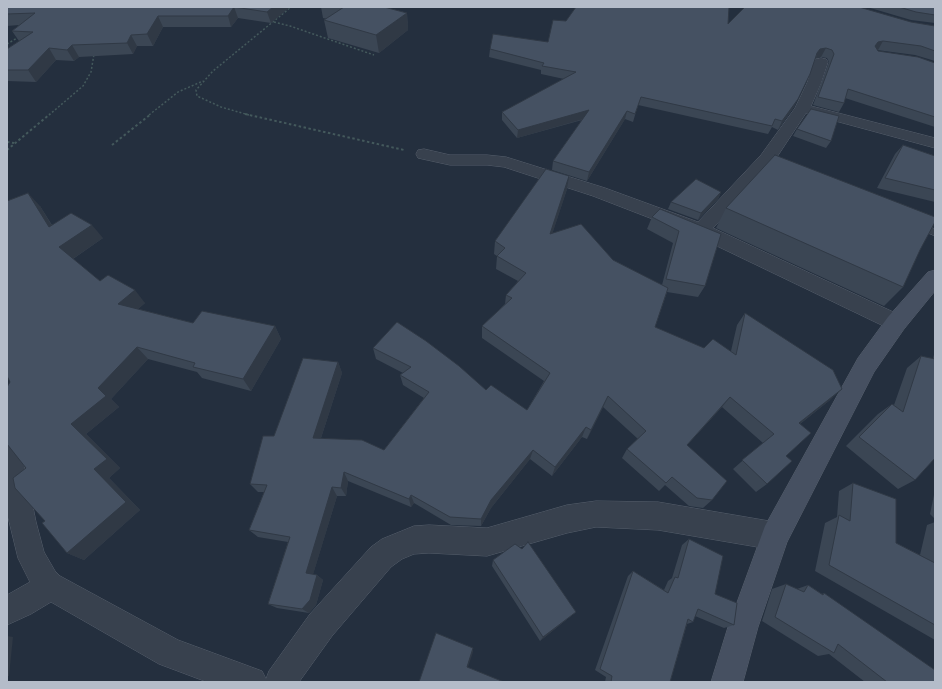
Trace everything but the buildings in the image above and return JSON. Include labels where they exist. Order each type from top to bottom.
[{"type":"main road","points":[[727,682],[743,627],[775,536],[866,365],[896,323],[935,277]]},
{"type":"street","points":[[701,230],[767,159],[802,108],[821,62]]},
{"type":"street","points":[[802,108],[935,143]]},
{"type":"street","points":[[424,154],[450,160],[486,160],[512,164],[599,192],[701,230],[896,323]]},
{"type":"street","points":[[7,451],[15,482],[22,522],[32,558],[45,581],[50,586],[170,653],[251,682]]},
{"type":"street","points":[[280,682],[321,625],[381,557],[392,549],[414,540],[429,539],[487,542],[567,519],[596,514],[658,516],[775,536]]},
{"type":"street","points":[[7,610],[21,604],[50,586]]},
{"type":"lane","points":[[907,222],[935,233]]},
{"type":"path","points":[[291,7],[274,22],[234,52],[204,80],[196,90],[197,96],[221,107],[249,115],[424,154]]},
{"type":"path","points":[[274,22],[290,26],[374,55]]},
{"type":"path","points":[[7,44],[23,34]]},
{"type":"path","points":[[7,150],[83,86],[91,72],[94,52]]},
{"type":"path","points":[[112,145],[178,92],[204,80]]},
{"type":"path","points":[[7,142],[15,143]]}]
